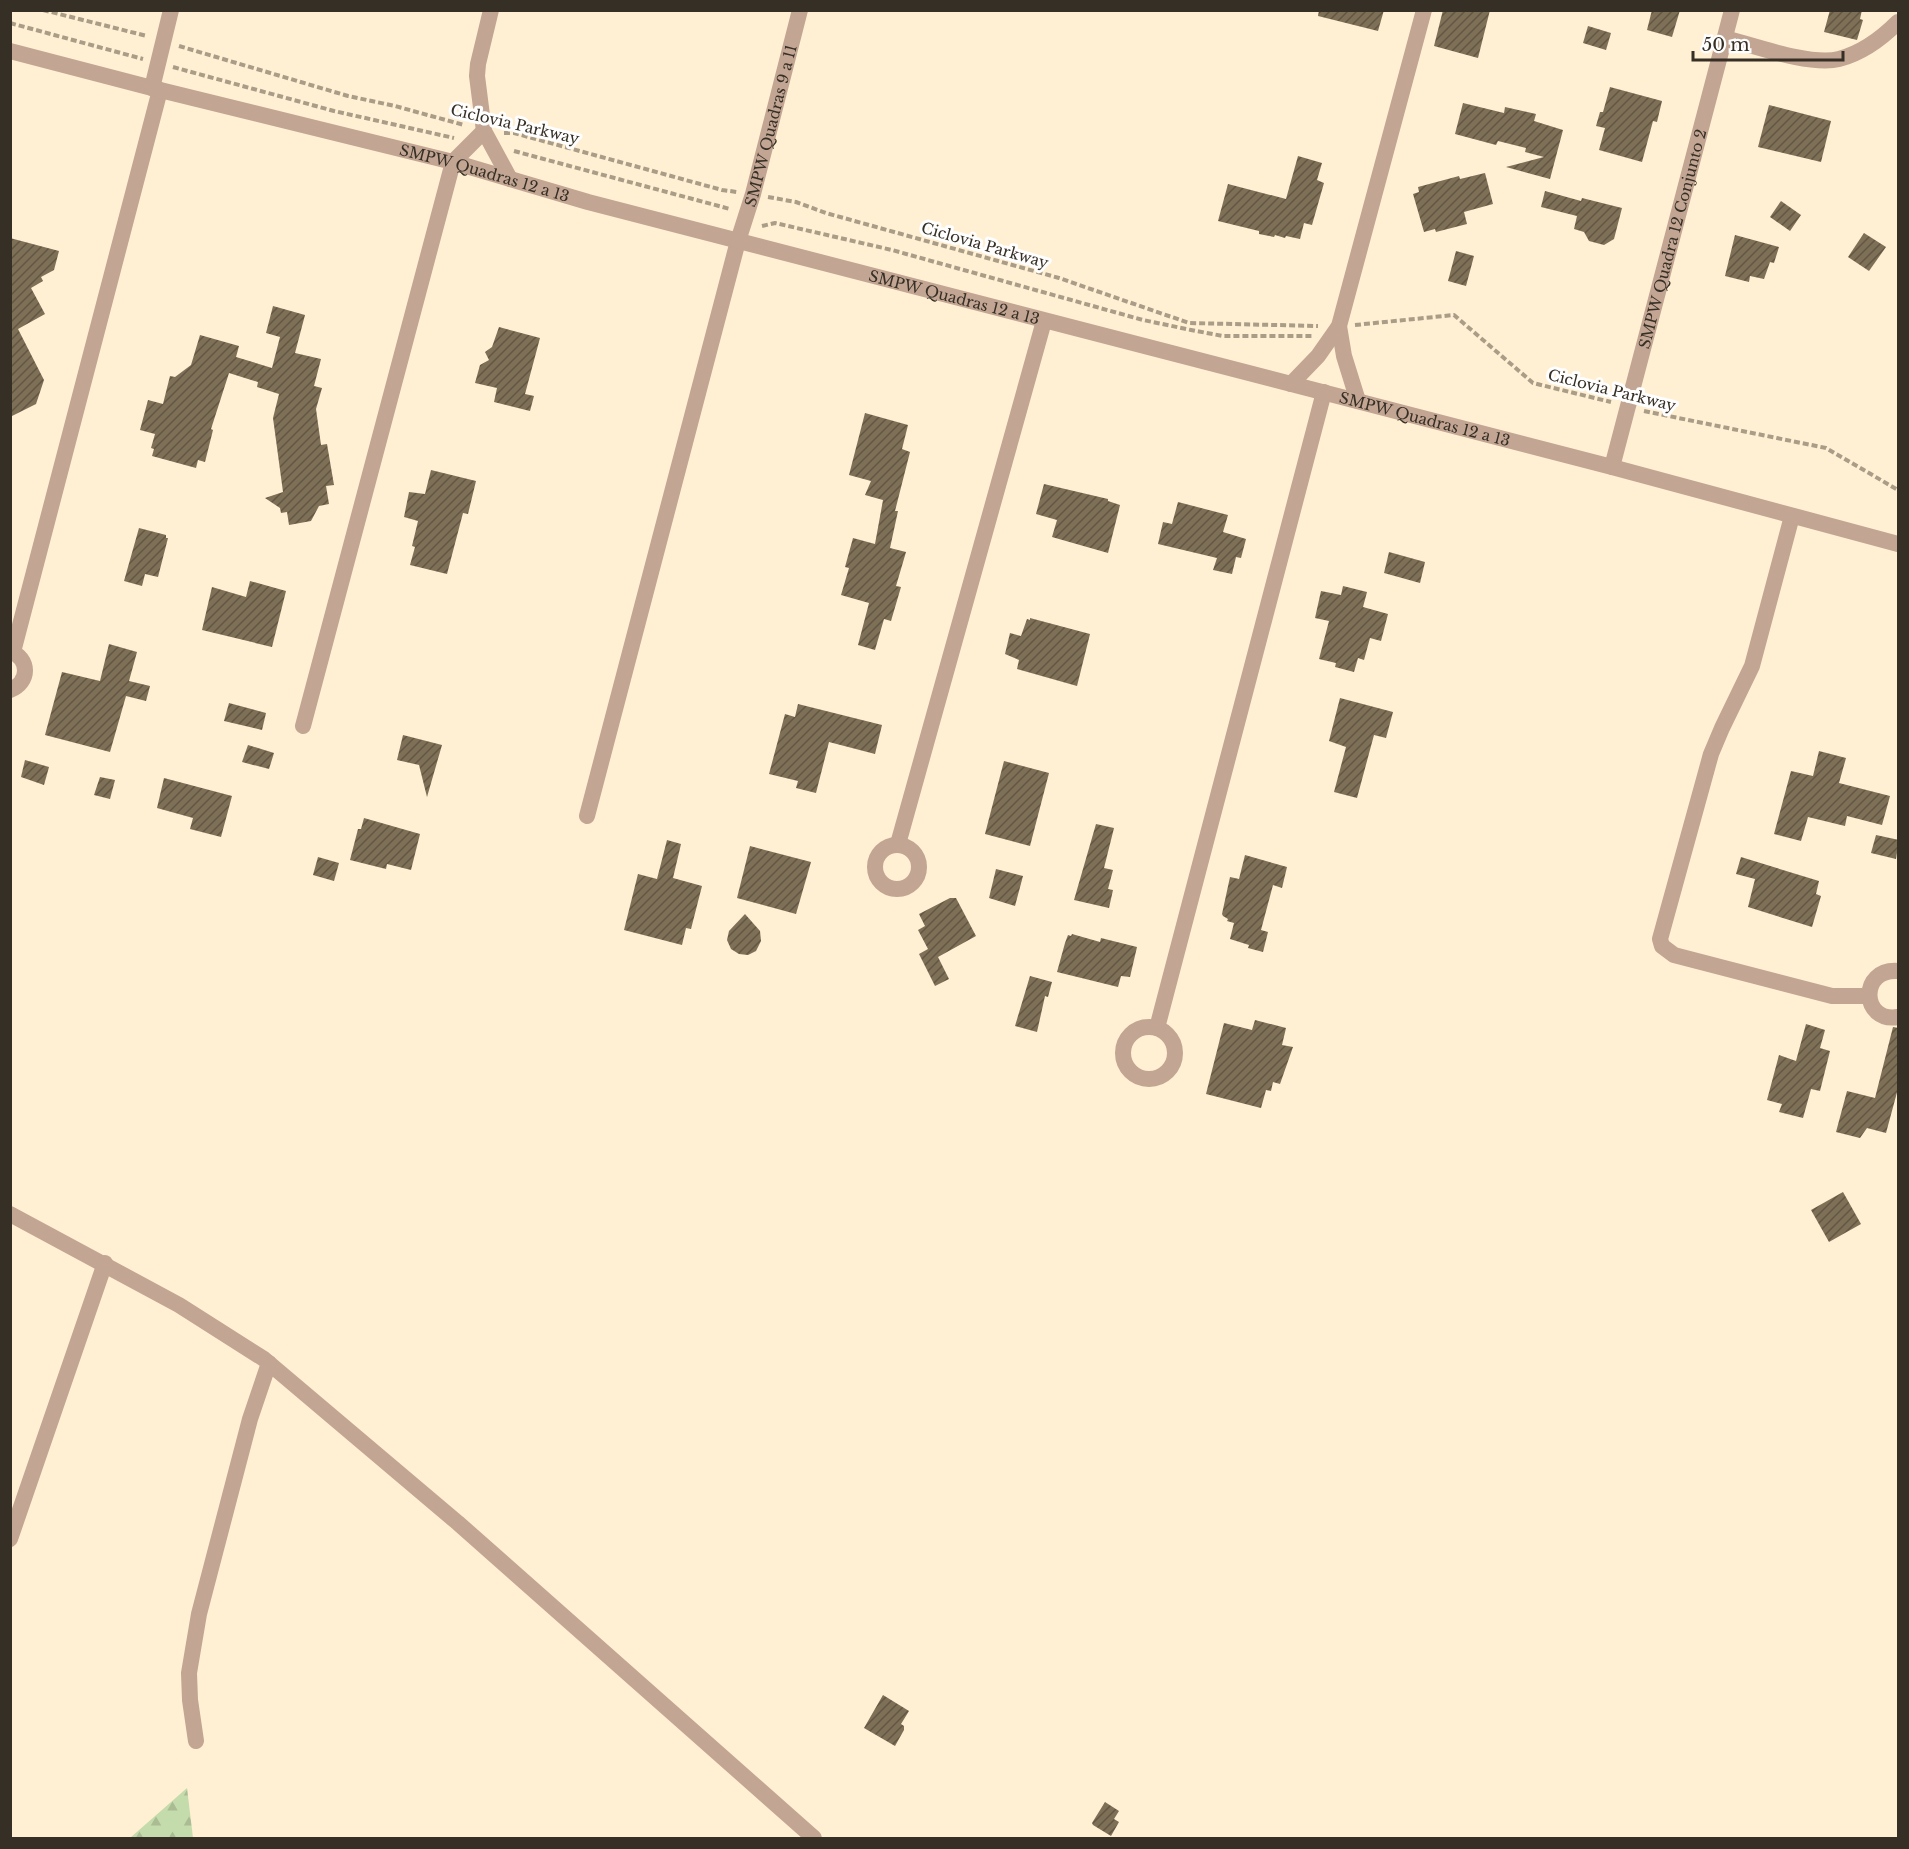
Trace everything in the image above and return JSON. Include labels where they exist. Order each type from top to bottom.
[{"type":"street","points":[[10,690],[20,685],[26,673],[23,660],[12,651],[156,89],[158,63],[171,10]]},
{"type":"street","points":[[491,10],[477,76],[483,139],[510,179]]},
{"type":"street","name":"SMPW Quadras 9 a 11","points":[[587,816],[800,10]]},
{"type":"street","points":[[1291,384],[1318,356],[1336,331],[1424,10]]},
{"type":"street","name":"SMPW Quadra 12 Conjunto 2","points":[[1612,467],[1732,10]]},
{"type":"street","points":[[1725,38],[1825,61],[1859,52],[1899,22]]},
{"type":"street","name":"SMPW Quadras 12 a 13","points":[[10,51],[453,162],[738,241],[1612,467],[1899,544]]},
{"type":"street","points":[[303,726],[453,162],[483,139]]},
{"type":"street","points":[[898,844],[1044,321]]},
{"type":"street","points":[[1336,331],[1358,401]]},
{"type":"street","points":[[1157,1028],[1324,392]]},
{"type":"street","points":[[1791,516],[1752,666],[1712,754],[1660,939],[1662,946],[1674,955],[1832,996],[1846,998],[1869,996]]},
{"type":"street","points":[[1899,971],[1889,970],[1881,973],[1870,985],[1869,996],[1874,1009],[1880,1015],[1888,1018],[1899,1017]]},
{"type":"street","points":[[10,1214],[105,1263],[218,1328],[269,1363],[476,1539],[814,1839]]},
{"type":"street","points":[[10,1539],[105,1263]]},
{"type":"street","points":[[196,1741],[189,1673],[199,1614],[250,1419],[269,1363]]},
{"type":"path","name":"Ciclovia Parkway","points":[[43,10],[154,38],[348,96],[395,106],[483,139],[514,134],[722,190],[796,202],[826,213],[1059,278],[1189,323],[1336,331],[1454,315],[1533,383],[1686,421],[1826,448],[1899,490]]},
{"type":"path","points":[[10,23],[334,111],[483,139],[733,209],[744,221],[762,226],[775,223],[892,250],[1143,320],[1223,336],[1273,337],[1336,331]]},
{"type":"green space","points":[[187,1788],[193,1838],[130,1838]]},
{"type":"building","points":[[1319,10],[1384,10],[1378,31],[1318,16]]},
{"type":"building","points":[[1443,10],[1490,10],[1478,58],[1434,46]]},
{"type":"building","points":[[1652,10],[1680,10],[1672,37],[1647,30]]},
{"type":"building","points":[[1830,10],[1862,10],[1860,19],[1863,20],[1857,40],[1824,32]]},
{"type":"building","points":[[1588,26],[1611,33],[1606,50],[1583,43]]},
{"type":"building","points":[[1610,87],[1662,101],[1657,122],[1653,121],[1642,162],[1599,150],[1605,128],[1596,126],[1600,112],[1603,112]]},
{"type":"building","points":[[1463,103],[1504,113],[1505,107],[1536,114],[1534,121],[1563,130],[1550,179],[1506,167],[1544,157],[1525,152],[1526,148],[1498,141],[1496,145],[1455,134]]},
{"type":"building","points":[[1769,105],[1831,121],[1821,162],[1758,147]]},
{"type":"building","points":[[1298,156],[1322,163],[1317,180],[1324,183],[1312,225],[1304,223],[1300,239],[1259,234],[1259,231],[1218,221],[1228,184],[1286,199]]},
{"type":"building","points":[[1485,173],[1493,204],[1464,212],[1467,224],[1436,232],[1435,229],[1424,232],[1413,194],[1419,192],[1418,187],[1459,176],[1460,179]]},
{"type":"building","points":[[1545,191],[1581,201],[1582,198],[1622,208],[1614,239],[1604,245],[1589,241],[1584,232],[1574,229],[1577,216],[1541,207]]},
{"type":"building","points":[[1781,201],[1801,215],[1790,231],[1770,217]]},
{"type":"building","points":[[1864,233],[1886,247],[1869,271],[1848,257]]},
{"type":"building","points":[[1735,235],[1779,247],[1774,263],[1770,262],[1764,279],[1750,276],[1749,282],[1725,276]]},
{"type":"building","points":[[10,238],[59,251],[54,270],[41,277],[43,281],[31,288],[45,314],[18,329],[44,380],[36,404],[10,417]]},
{"type":"building","points":[[1456,251],[1474,256],[1466,286],[1448,281]]},
{"type":"building","points":[[273,306],[305,315],[295,353],[321,359],[314,386],[322,388],[316,409],[321,445],[327,444],[334,485],[326,486],[329,504],[319,506],[311,521],[289,525],[287,512],[281,513],[280,508],[265,498],[283,492],[273,418],[279,394],[257,387],[258,382],[229,373],[211,429],[213,430],[205,462],[198,460],[196,468],[152,456],[154,449],[151,448],[155,434],[140,430],[148,400],[163,404],[170,376],[175,377],[191,365],[200,335],[239,346],[236,357],[272,368],[280,337],[266,333]]},
{"type":"building","points":[[499,327],[540,338],[525,394],[534,396],[530,411],[494,402],[497,388],[475,383],[480,365],[489,360],[485,352],[492,347]]},
{"type":"building","points":[[865,413],[908,425],[902,449],[910,452],[895,511],[898,511],[890,548],[906,552],[896,586],[901,587],[891,621],[884,619],[875,650],[858,645],[869,603],[841,595],[849,568],[845,567],[853,538],[875,544],[883,500],[865,495],[871,481],[849,475]]},
{"type":"building","points":[[431,470],[476,481],[468,514],[463,513],[447,574],[410,565],[418,521],[404,517],[409,492],[425,494]]},
{"type":"building","points":[[1044,484],[1108,499],[1120,505],[1108,553],[1052,537],[1057,520],[1036,514]]},
{"type":"building","points":[[1178,502],[1228,515],[1223,532],[1246,539],[1241,558],[1236,557],[1232,574],[1213,570],[1217,558],[1158,544],[1163,522],[1172,524]]},
{"type":"building","points":[[139,528],[166,535],[168,538],[158,577],[145,574],[142,586],[124,581]]},
{"type":"building","points":[[1389,552],[1425,562],[1420,583],[1384,573]]},
{"type":"building","points":[[250,581],[286,591],[272,647],[202,630],[212,587],[246,597]]},
{"type":"building","points":[[1343,586],[1367,592],[1363,607],[1388,614],[1381,641],[1370,638],[1364,660],[1358,658],[1354,672],[1335,667],[1336,663],[1319,659],[1329,621],[1315,618],[1321,591],[1341,595]]},
{"type":"building","points":[[1030,618],[1090,634],[1077,686],[1017,669],[1019,660],[1005,654],[1010,633],[1021,636],[1027,619],[1030,620]]},
{"type":"building","points":[[109,644],[137,652],[129,681],[150,686],[146,701],[126,696],[110,752],[45,735],[62,672],[100,681]]},
{"type":"building","points":[[1340,698],[1393,712],[1386,738],[1374,735],[1357,798],[1334,792],[1346,747],[1329,741]]},
{"type":"building","points":[[229,703],[266,713],[262,730],[224,721]]},
{"type":"building","points":[[798,704],[882,725],[875,754],[829,742],[816,793],[796,788],[798,781],[769,774],[785,714],[795,717]]},
{"type":"building","points":[[403,735],[442,745],[427,797],[419,765],[397,760]]},
{"type":"building","points":[[248,745],[274,753],[269,769],[242,762]]},
{"type":"building","points":[[1819,751],[1846,758],[1839,783],[1890,796],[1882,825],[1847,816],[1845,826],[1808,817],[1801,841],[1774,834],[1791,771],[1813,776]]},
{"type":"building","points":[[25,760],[49,767],[44,785],[21,777]]},
{"type":"building","points":[[1004,761],[1049,773],[1030,846],[985,834]]},
{"type":"building","points":[[100,777],[115,780],[110,799],[94,795]]},
{"type":"building","points":[[164,778],[232,796],[221,837],[190,829],[193,818],[157,808]]},
{"type":"building","points":[[364,818],[420,834],[411,870],[387,864],[386,869],[350,860],[358,829],[361,829]]},
{"type":"building","points":[[1096,824],[1114,828],[1104,868],[1113,870],[1108,889],[1113,890],[1109,908],[1074,900]]},
{"type":"building","points":[[1876,835],[1899,840],[1896,859],[1871,853]]},
{"type":"building","points":[[667,840],[681,844],[673,878],[702,886],[691,929],[686,928],[682,945],[624,930],[638,874],[657,879]]},
{"type":"building","points":[[750,846],[811,862],[796,914],[737,898]]},
{"type":"building","points":[[1245,855],[1287,867],[1282,888],[1273,885],[1261,930],[1268,932],[1263,952],[1230,939],[1234,923],[1227,921],[1228,919],[1222,914],[1230,877],[1239,879]]},
{"type":"building","points":[[318,857],[339,863],[334,881],[313,875]]},
{"type":"building","points":[[1741,857],[1819,881],[1816,894],[1821,896],[1812,927],[1748,907],[1755,879],[1736,874]]},
{"type":"building","points":[[996,869],[1023,876],[1015,906],[989,898]]},
{"type":"building","points":[[950,898],[956,898],[976,936],[938,957],[949,979],[935,986],[919,954],[928,949],[918,930],[925,926],[919,914]]},
{"type":"building","points":[[745,914],[760,931],[761,941],[756,951],[748,955],[739,954],[731,949],[727,940],[729,931]]},
{"type":"building","points":[[1072,934],[1100,942],[1101,938],[1137,947],[1130,977],[1121,976],[1118,987],[1057,972],[1068,935]]},
{"type":"building","points":[[1030,976],[1052,982],[1048,997],[1045,996],[1037,1032],[1015,1026]]},
{"type":"building","points":[[1255,1020],[1286,1028],[1282,1045],[1293,1047],[1280,1084],[1273,1082],[1271,1091],[1266,1090],[1261,1108],[1206,1094],[1224,1023],[1252,1030]]},
{"type":"building","points":[[1806,1024],[1825,1030],[1820,1048],[1830,1051],[1820,1091],[1811,1089],[1803,1118],[1779,1112],[1782,1104],[1767,1100],[1779,1055],[1796,1061]]},
{"type":"building","points":[[1893,1027],[1899,1028],[1899,1085],[1886,1133],[1867,1128],[1860,1138],[1836,1132],[1847,1091],[1875,1098]]},
{"type":"building","points":[[1843,1192],[1861,1224],[1829,1242],[1811,1210]]},
{"type":"building","points":[[883,1695],[909,1711],[901,1724],[904,1730],[895,1746],[864,1728]]},
{"type":"building","points":[[1105,1802],[1119,1811],[1114,1819],[1119,1822],[1111,1836],[1092,1823]]}]
